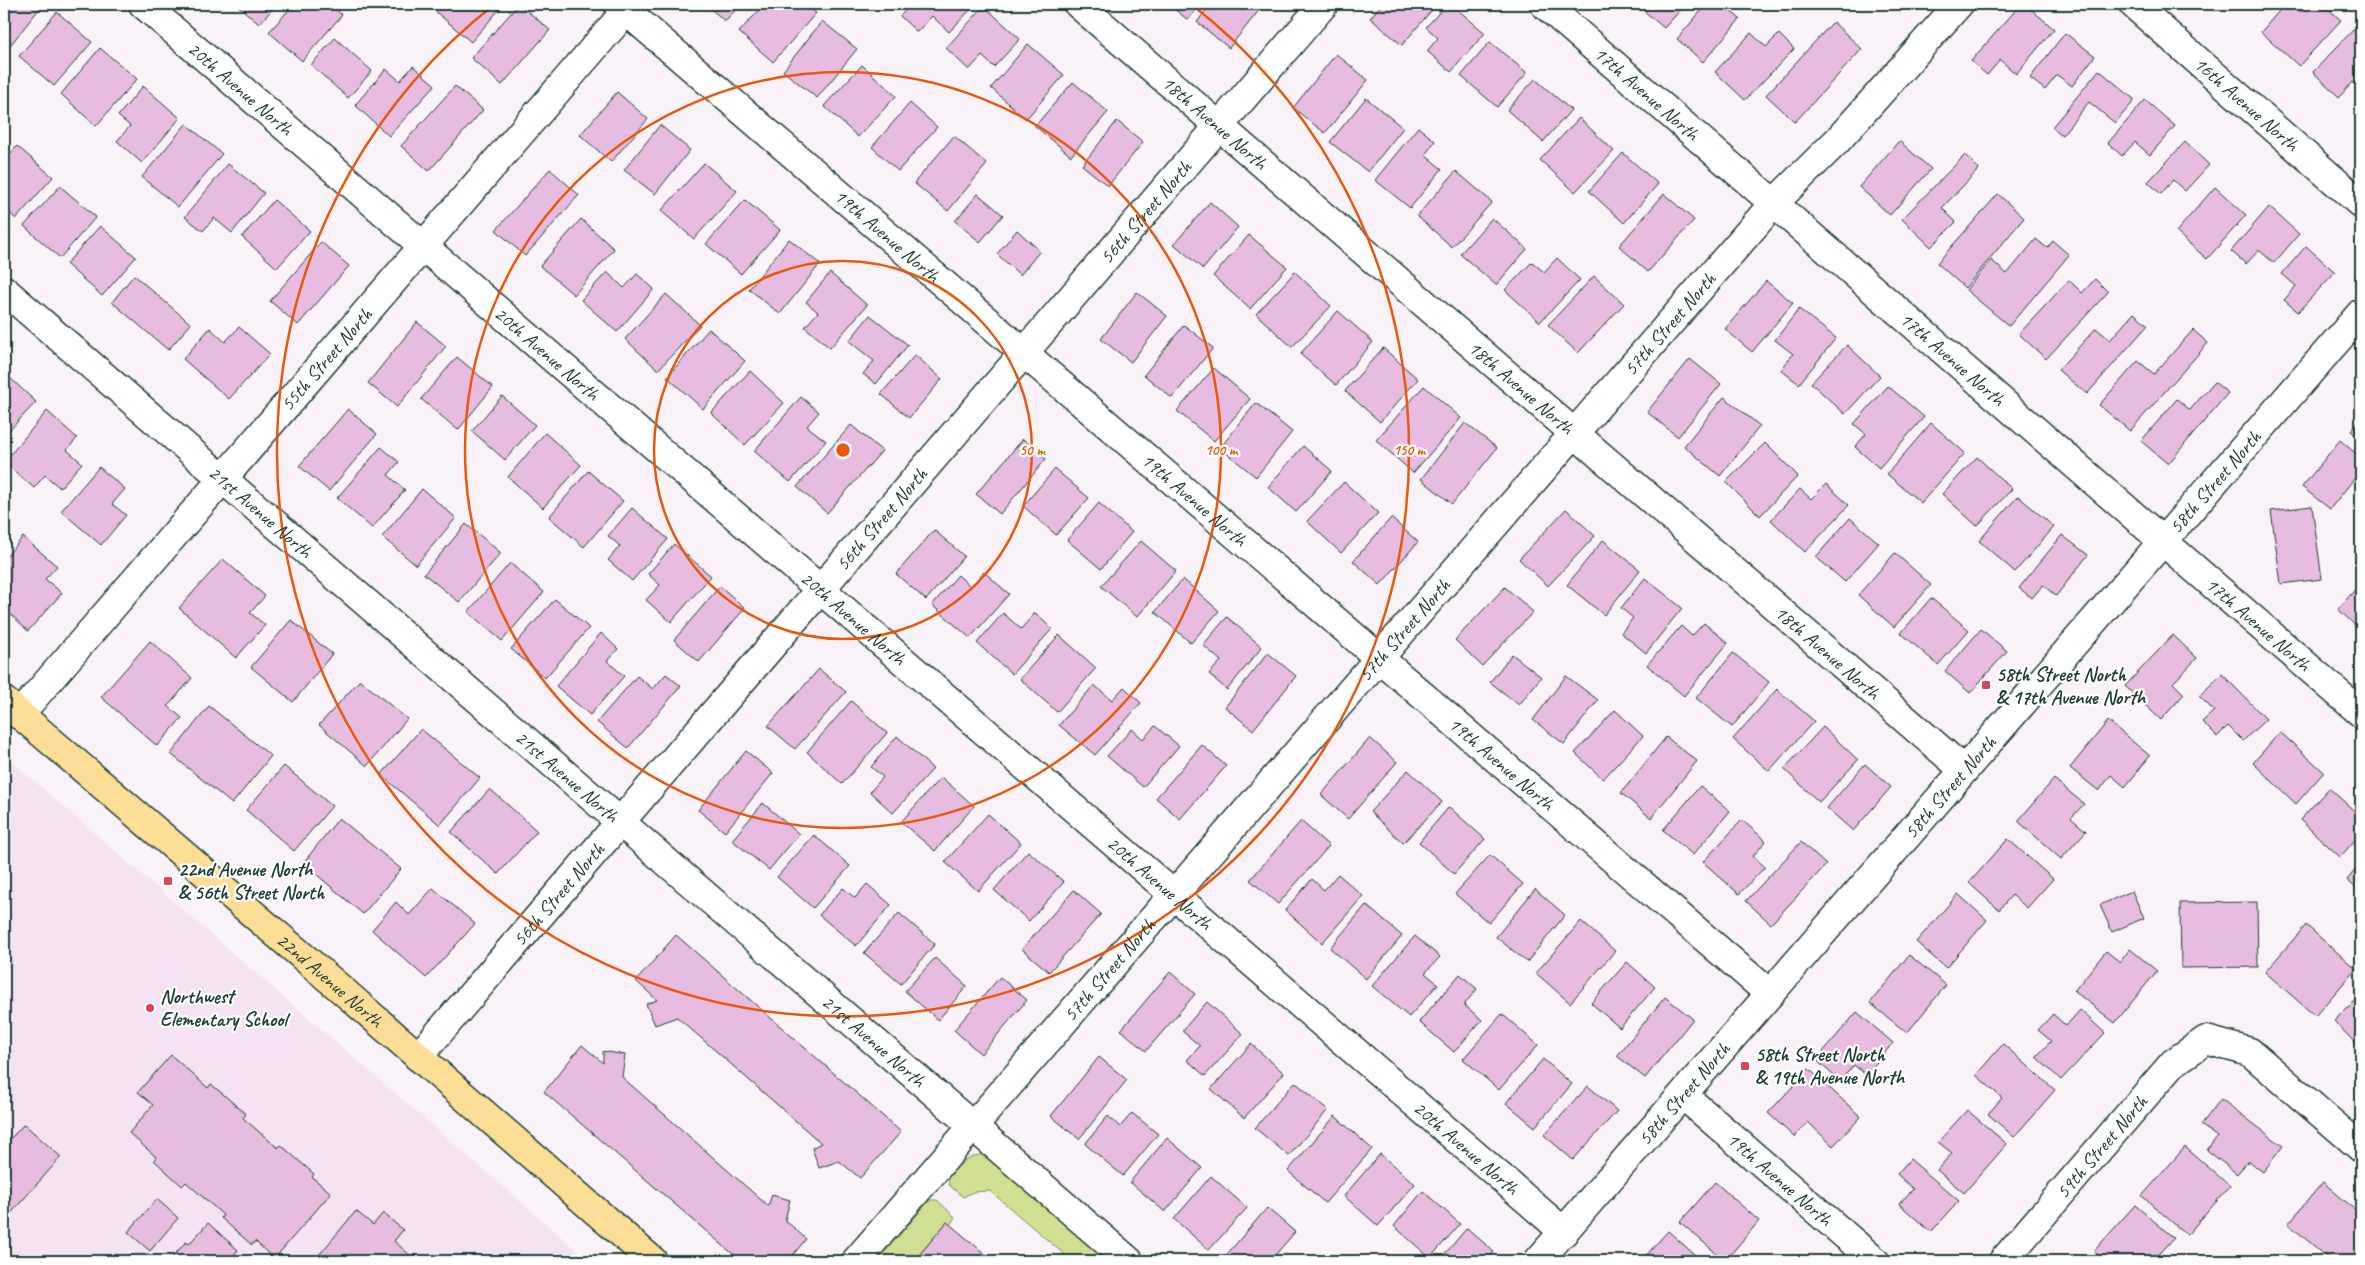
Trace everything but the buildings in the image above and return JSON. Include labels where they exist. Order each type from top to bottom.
[{"type":"main road","name":"22nd Avenue North","points":[[12,708],[653,1261]]},
{"type":"street","name":"20th Avenue North","points":[[143,4],[1564,1232]]},
{"type":"street","name":"18th Avenue North","points":[[1078,4],[1964,770]]},
{"type":"street","name":"56th Street North","points":[[418,1057],[1324,4]]},
{"type":"street","name":"17th Avenue North","points":[[1544,4],[2361,713]]},
{"type":"street","name":"57th Street North","points":[[856,1261],[1774,203],[1837,141],[1959,4]]},
{"type":"street","name":"16th Avenue North","points":[[2133,4],[2361,204]]},
{"type":"street","name":"55th Street North","points":[[12,708],[222,479],[423,246],[625,6]]},
{"type":"street","name":"19th Avenue North","points":[[625,6],[1023,352],[1770,994]]},
{"type":"street","name":"21st Avenue North","points":[[4,290],[1129,1261]]},
{"type":"street","name":"58th Street North","points":[[1538,1261],[2361,313]]},
{"type":"street","name":"59th Street North","points":[[2003,1261],[2173,1063],[2206,1040],[2250,1052],[2361,1148]]},
{"type":"street","name":"19th Avenue North","points":[[1683,1095],[1875,1261]]},
{"type":"shaded area","name":"Northwest Elementary School","points":[[4,755],[589,1261],[4,1261]]},
{"type":"green space","points":[[981,1155],[991,1161],[1107,1261],[1072,1261],[990,1191],[973,1192],[963,1197],[949,1185],[948,1178],[959,1166],[970,1157]]},
{"type":"green space","points":[[930,1200],[937,1200],[955,1217],[950,1225],[947,1222],[914,1261],[877,1261]]},
{"type":"place","name":"58th Street North & 17th Avenue North","points":[[1986,685]]},
{"type":"place","name":"22nd Avenue North & 56th Street North","points":[[168,881]]},
{"type":"place","name":"Northwest Elementary School","points":[[150,1008]]},
{"type":"place","name":"58th Street North & 19th Avenue North","points":[[1745,1066]]}]
